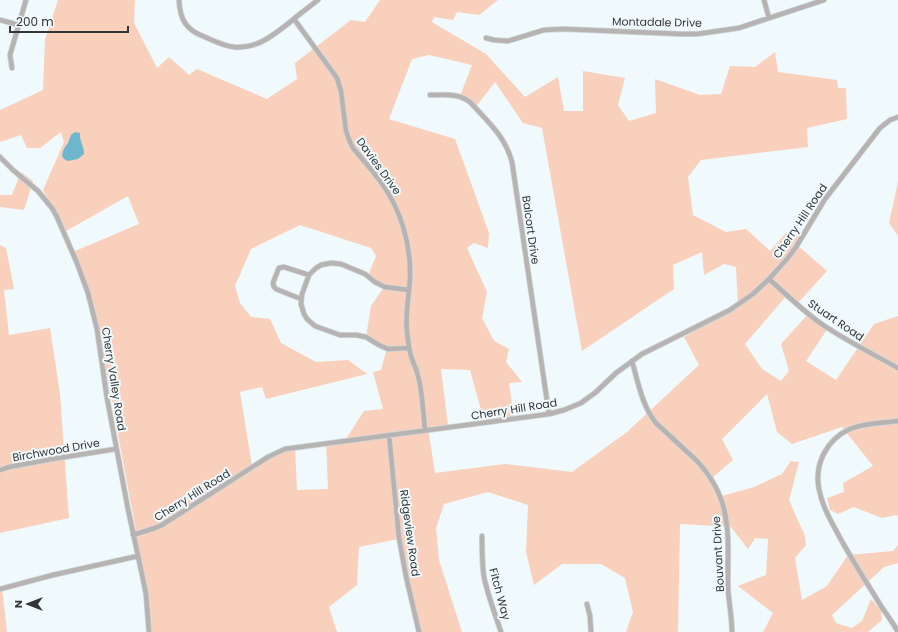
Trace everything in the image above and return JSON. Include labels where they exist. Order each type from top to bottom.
[{"type":"street","points":[[12,68],[10,54],[26,0]]},
{"type":"street","points":[[179,0],[180,14],[189,28],[199,35],[227,46],[242,47],[255,45],[270,38],[318,0]]},
{"type":"street","points":[[764,0],[769,18]]},
{"type":"street","name":"Montadale Drive","points":[[486,38],[494,40],[508,40],[544,30],[564,29],[697,34],[739,28],[824,0]]},
{"type":"street","name":"Davies Drive","points":[[294,19],[337,78],[342,91],[346,131],[350,142],[353,148],[388,192],[399,214],[406,237],[410,264],[406,321],[409,348],[420,384],[425,430]]},
{"type":"street","points":[[0,20],[19,25]]},
{"type":"street","name":"Balcort Drive","points":[[430,94],[456,95],[470,102],[497,131],[510,155],[549,414]]},
{"type":"street","name":"Cherry Hill Road","points":[[133,535],[162,525],[277,452],[294,448],[549,414],[581,403],[596,392],[616,373],[642,354],[730,310],[753,294],[787,260],[829,194],[880,128],[890,120],[898,117]]},
{"type":"street","name":"Cherry Valley Road","points":[[0,156],[13,170],[38,191],[52,208],[77,263],[88,293],[96,329],[116,449],[145,587],[149,632]]},
{"type":"street","points":[[409,290],[384,287],[365,274],[336,263],[331,263],[321,265],[309,275],[301,298],[304,314],[315,326],[340,335],[356,335],[366,337],[388,349],[409,348]]},
{"type":"street","points":[[301,298],[276,289],[273,283],[279,268],[284,267],[309,275]]},
{"type":"street","name":"Stuart Road","points":[[769,279],[800,307],[824,325],[840,336],[898,368]]},
{"type":"street","name":"Bouvant Drive","points":[[632,361],[645,405],[652,417],[656,423],[702,466],[709,475],[720,495],[728,526],[728,591],[732,632]]},
{"type":"street","points":[[898,421],[856,427],[843,432],[824,453],[819,466],[818,480],[820,496],[827,514],[850,555],[898,632]]},
{"type":"street","name":"Ridgeview Road","points":[[389,435],[400,545],[419,632]]},
{"type":"street","name":"Birchwood Drive","points":[[0,470],[52,459],[116,449]]},
{"type":"street","name":"Fitch Way","points":[[482,536],[484,576],[501,632]]},
{"type":"street","points":[[0,589],[53,575],[138,556]]},
{"type":"street","points":[[587,604],[590,616],[591,632]]},
{"type":"shaded area","points":[[58,0],[135,0],[134,23],[157,68],[169,57],[189,75],[197,69],[267,99],[297,79],[295,63],[351,20],[365,22],[380,0],[498,0],[479,15],[457,12],[453,20],[434,17],[432,22],[486,54],[525,97],[558,77],[564,111],[583,111],[583,71],[625,78],[618,105],[629,121],[656,113],[655,79],[700,95],[721,94],[730,66],[755,67],[775,52],[778,72],[837,80],[838,88],[846,88],[847,119],[807,128],[808,147],[701,160],[688,177],[693,215],[726,232],[746,229],[770,251],[786,233],[804,234],[797,245],[827,271],[798,303],[788,294],[745,344],[762,369],[781,381],[789,371],[781,344],[809,313],[828,328],[806,361],[836,380],[874,324],[898,316],[898,516],[896,515],[882,518],[854,507],[838,514],[830,510],[827,498],[844,492],[843,483],[873,466],[842,427],[792,444],[777,432],[767,394],[722,439],[733,460],[712,478],[722,496],[754,487],[782,474],[791,461],[799,462],[789,500],[805,536],[806,545],[795,558],[802,600],[827,586],[848,555],[893,551],[898,545],[898,563],[884,567],[832,615],[836,623],[852,628],[862,621],[871,599],[881,610],[882,620],[868,632],[763,632],[773,613],[738,586],[766,575],[768,539],[755,538],[748,549],[731,527],[680,524],[678,632],[626,632],[633,612],[625,578],[601,564],[562,564],[534,585],[526,552],[528,505],[488,492],[444,504],[436,528],[439,560],[462,632],[420,632],[398,539],[359,547],[357,585],[329,607],[337,632],[149,632],[140,553],[102,348],[75,251],[139,224],[128,196],[66,231],[43,190],[64,142],[61,132],[40,148],[27,148],[21,135],[0,142],[0,110],[43,90],[45,40]],"holes":[[[429,55],[472,65],[460,96],[474,109],[495,82],[523,123],[542,128],[582,351],[674,289],[673,265],[702,252],[704,275],[724,264],[736,267],[738,306],[684,337],[699,365],[627,432],[572,472],[505,464],[435,473],[428,428],[448,425],[441,369],[470,370],[484,421],[514,417],[509,383],[522,382],[506,362],[509,349],[494,341],[482,318],[487,292],[467,248],[474,243],[488,248],[489,233],[455,139],[389,119],[412,59]],[[300,225],[371,248],[376,256],[368,276],[384,287],[371,306],[366,337],[387,348],[381,370],[373,372],[383,409],[364,411],[346,439],[326,441],[328,489],[297,490],[295,447],[252,466],[240,392],[262,387],[266,399],[367,374],[348,360],[316,362],[281,343],[270,319],[251,317],[240,303],[235,286],[251,249]]]},
{"type":"shaded area","points":[[21,172],[33,181],[24,210],[0,207],[0,195],[12,195]]},
{"type":"shaded area","points":[[898,182],[898,236],[889,223]]},
{"type":"shaded area","points":[[0,245],[6,248],[14,289],[4,290],[9,335],[50,328],[60,394],[69,518],[0,533]]},
{"type":"shaded area","points":[[2,588],[7,632],[0,632],[0,589]]},
{"type":"water","points":[[75,132],[80,133],[84,154],[78,159],[68,161],[62,156],[63,151],[71,135]]}]
